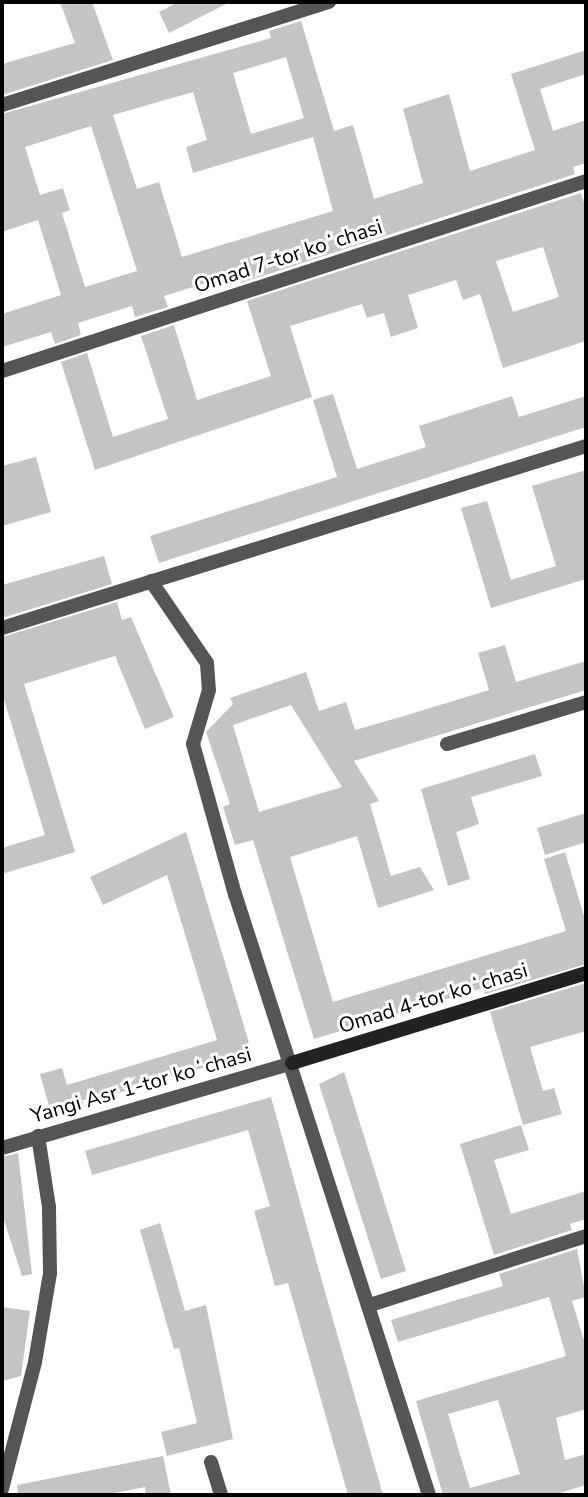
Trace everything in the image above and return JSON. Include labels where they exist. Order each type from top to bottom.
[{"type":"street","points":[[2,105],[328,2]]},
{"type":"street","name":"Omad 7-tor koʻchasi","points":[[2,371],[586,181]]},
{"type":"street","points":[[2,628],[586,446]]},
{"type":"street","points":[[151,581],[207,663],[209,690],[192,744],[235,894],[292,1063],[429,1495]]},
{"type":"street","points":[[447,744],[586,702]]},
{"type":"street","name":"Omad 4-tor koʻchasi","points":[[292,1063],[586,973]]},
{"type":"street","name":"Yangi Asr 1-tor koʻchasi","points":[[2,1148],[292,1063]]},
{"type":"street","points":[[2,1489],[35,1362],[50,1273],[48,1207],[38,1136]]},
{"type":"street","points":[[370,1305],[586,1236]]},
{"type":"street","points":[[211,1462],[221,1495]]},
{"type":"building","points":[[60,2],[92,2],[113,60],[2,95],[2,64],[75,43]]},
{"type":"building","points":[[178,2],[230,2],[169,33],[159,12]]},
{"type":"building","points":[[301,21],[334,131],[353,125],[374,199],[423,183],[403,109],[449,94],[470,171],[535,150],[511,74],[586,50],[586,74],[540,89],[553,131],[586,120],[586,163],[573,167],[575,174],[241,283],[238,273],[164,296],[168,307],[135,317],[132,306],[78,323],[81,335],[55,344],[51,332],[2,347],[2,314],[61,295],[38,220],[2,232],[2,114],[271,38],[269,31]],"holes":[[[286,57],[304,118],[251,134],[233,73]],[[193,92],[207,140],[186,147],[193,173],[313,137],[333,211],[182,257],[159,182],[137,189],[113,115]],[[91,126],[137,271],[85,287],[62,213],[70,210],[63,188],[40,195],[25,147]]]},
{"type":"building","points":[[581,193],[586,209],[586,341],[503,368],[480,294],[463,300],[456,280],[408,295],[418,328],[391,337],[384,313],[367,318],[362,304],[290,326],[312,397],[95,470],[61,362],[87,353],[113,437],[168,419],[141,336],[174,325],[197,400],[271,376],[247,301]],"holes":[[[543,247],[559,297],[513,312],[496,261]]]},
{"type":"building","points":[[333,394],[357,469],[426,447],[419,426],[512,396],[519,417],[586,396],[586,427],[159,563],[150,536],[337,477],[313,400]]},
{"type":"building","points":[[36,457],[51,512],[2,526],[2,466]]},
{"type":"building","points":[[586,470],[586,579],[491,608],[461,508],[487,501],[511,580],[556,566],[532,486]]},
{"type":"building","points":[[104,556],[112,584],[2,618],[2,585]]},
{"type":"building","points":[[117,602],[122,620],[131,617],[174,717],[145,729],[115,656],[24,684],[75,852],[2,874],[2,848],[45,835],[2,693],[2,637]]},
{"type":"building","points":[[505,645],[516,682],[586,661],[586,690],[354,761],[379,801],[370,804],[391,876],[420,867],[434,890],[378,908],[357,836],[290,857],[333,1002],[566,931],[544,859],[565,852],[586,923],[586,964],[485,994],[483,988],[314,1039],[253,840],[235,845],[223,807],[230,804],[206,732],[233,704],[230,698],[306,672],[319,711],[346,702],[355,730],[404,716],[489,690],[478,653]],"holes":[[[291,705],[342,787],[259,812],[233,725]]]},
{"type":"building","points":[[535,754],[542,776],[471,797],[479,824],[456,832],[470,879],[448,886],[421,789]]},
{"type":"building","points":[[586,813],[586,842],[545,855],[537,828]]},
{"type":"building","points":[[186,832],[252,1053],[51,1113],[40,1074],[62,1068],[67,1085],[217,1040],[167,875],[103,905],[90,877]]},
{"type":"building","points":[[586,983],[586,1031],[530,1047],[543,1091],[554,1088],[562,1114],[523,1125],[490,1012]]},
{"type":"building","points":[[344,1072],[406,1271],[381,1279],[319,1084]]},
{"type":"building","points":[[271,1097],[383,1495],[348,1495],[288,1283],[275,1286],[254,1211],[270,1206],[248,1130],[92,1175],[85,1151]]},
{"type":"building","points":[[521,1125],[529,1150],[494,1160],[511,1214],[586,1191],[586,1219],[570,1224],[572,1230],[494,1255],[460,1144]]},
{"type":"building","points":[[18,1153],[32,1274],[22,1276],[2,1214],[2,1157]]},
{"type":"building","points":[[160,1223],[185,1311],[206,1305],[233,1439],[167,1456],[161,1432],[197,1423],[179,1348],[174,1349],[140,1230]]},
{"type":"building","points":[[577,1249],[586,1297],[572,1301],[586,1347],[586,1409],[556,1418],[565,1460],[586,1454],[586,1485],[553,1495],[443,1495],[416,1401],[566,1356],[549,1297],[398,1342],[391,1320],[503,1286],[499,1274]],"holes":[[[498,1400],[520,1474],[470,1488],[448,1414]]]},
{"type":"building","points":[[2,1307],[30,1311],[21,1376],[2,1381]]},
{"type":"building","points":[[163,1456],[171,1495],[146,1495],[145,1487],[105,1495],[18,1495],[17,1485]]}]
